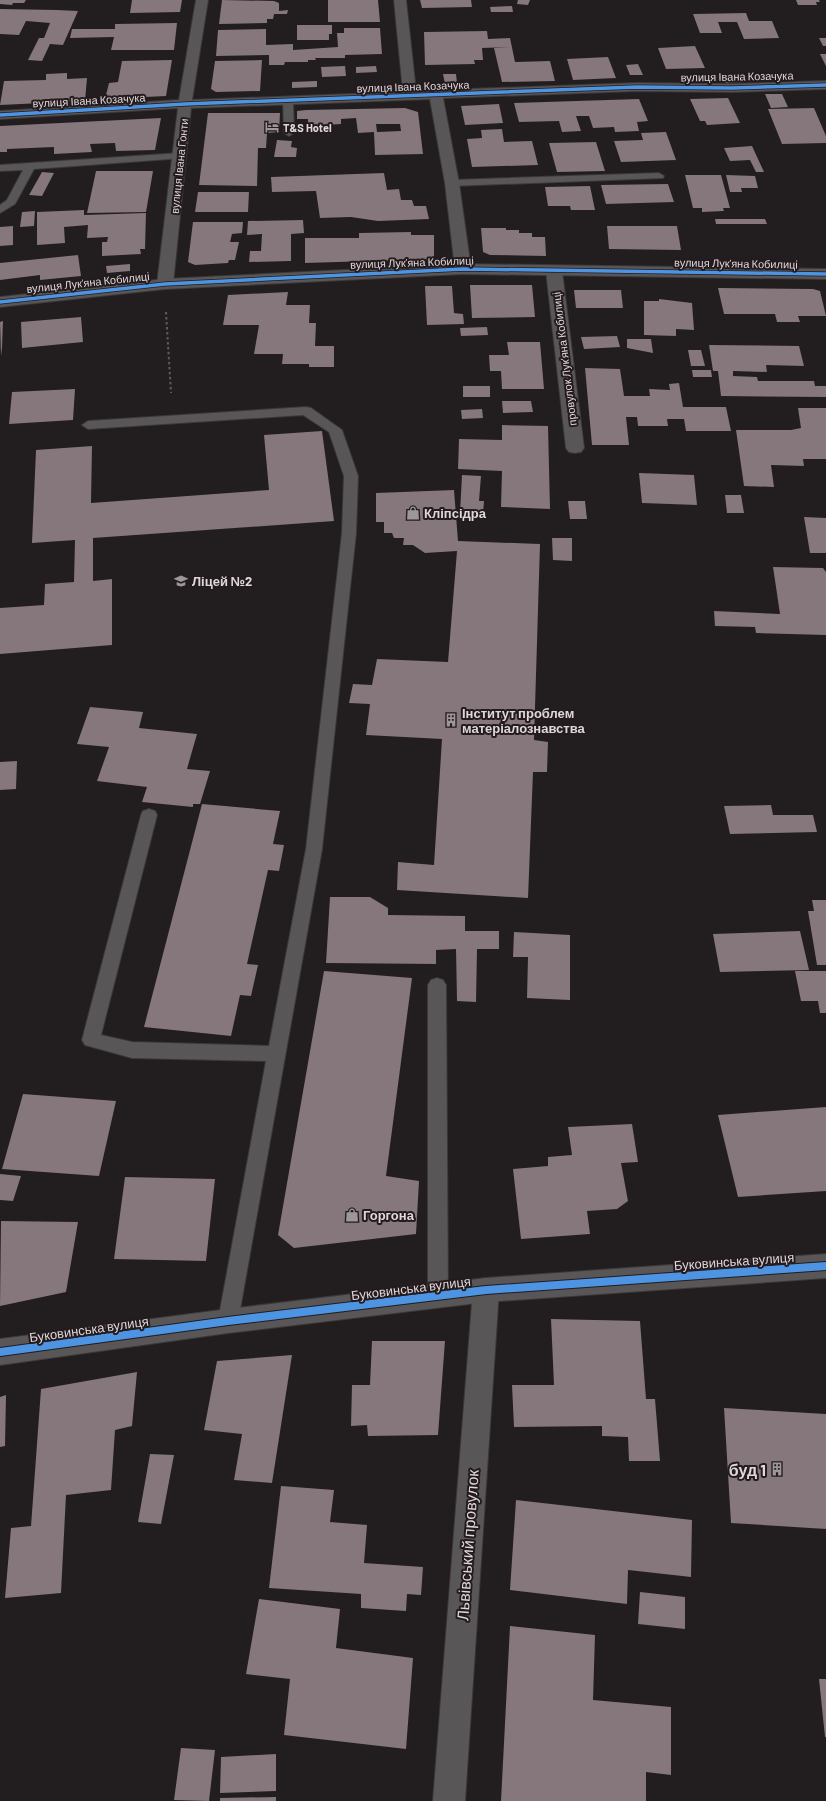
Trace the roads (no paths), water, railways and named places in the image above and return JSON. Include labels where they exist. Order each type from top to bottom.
[{"type":"street","name":"вулиця Івана Гонти","points":[[165,284],[185,104],[202,0]]},
{"type":"street","points":[[400,0],[410,96]]},
{"type":"street","name":"вулиця Івана Козачука","points":[[0,115],[185,104],[637,87],[732,88],[826,85]]},
{"type":"street","points":[[436,95],[452,183],[463,269]]},
{"type":"street","name":"вулиця Лукʼяна Кобилиці","points":[[0,302],[165,284],[463,269],[826,274]]},
{"type":"street","name":"провулок Лукʼяна Кобилиці","points":[[554,271],[575,448]]},
{"type":"street","name":"Буковинська вулиця","points":[[0,1352],[228,1321],[486,1290],[826,1266]]},
{"type":"street","name":"Львівський провулок","points":[[449,1801],[486,1290]]},
{"type":"lane","points":[[288,100],[289,133]]},
{"type":"lane","points":[[0,168],[180,156]]},
{"type":"lane","points":[[0,210],[11,202],[31,165]]},
{"type":"lane","points":[[452,183],[658,176]]},
{"type":"lane","points":[[88,425],[306,411],[335,430],[351,476],[349,533],[314,849],[278,1054],[228,1321]]},
{"type":"lane","points":[[149,815],[91,1040],[132,1050],[278,1054]]},
{"type":"lane","points":[[437,985],[438,1296]]},
{"type":"place","name":"T&S Hotel","points":[[272,127]]},
{"type":"place","name":"Кліпсідра","points":[[413,513]]},
{"type":"place","name":"Ліцей №2","points":[[181,581]]},
{"type":"place","name":"Інститут проблем матеріалознавства","points":[[451,720]]},
{"type":"place","name":"Горгона","points":[[352,1215]]},
{"type":"place","name":"буд 1","points":[[777,1469]]}]
